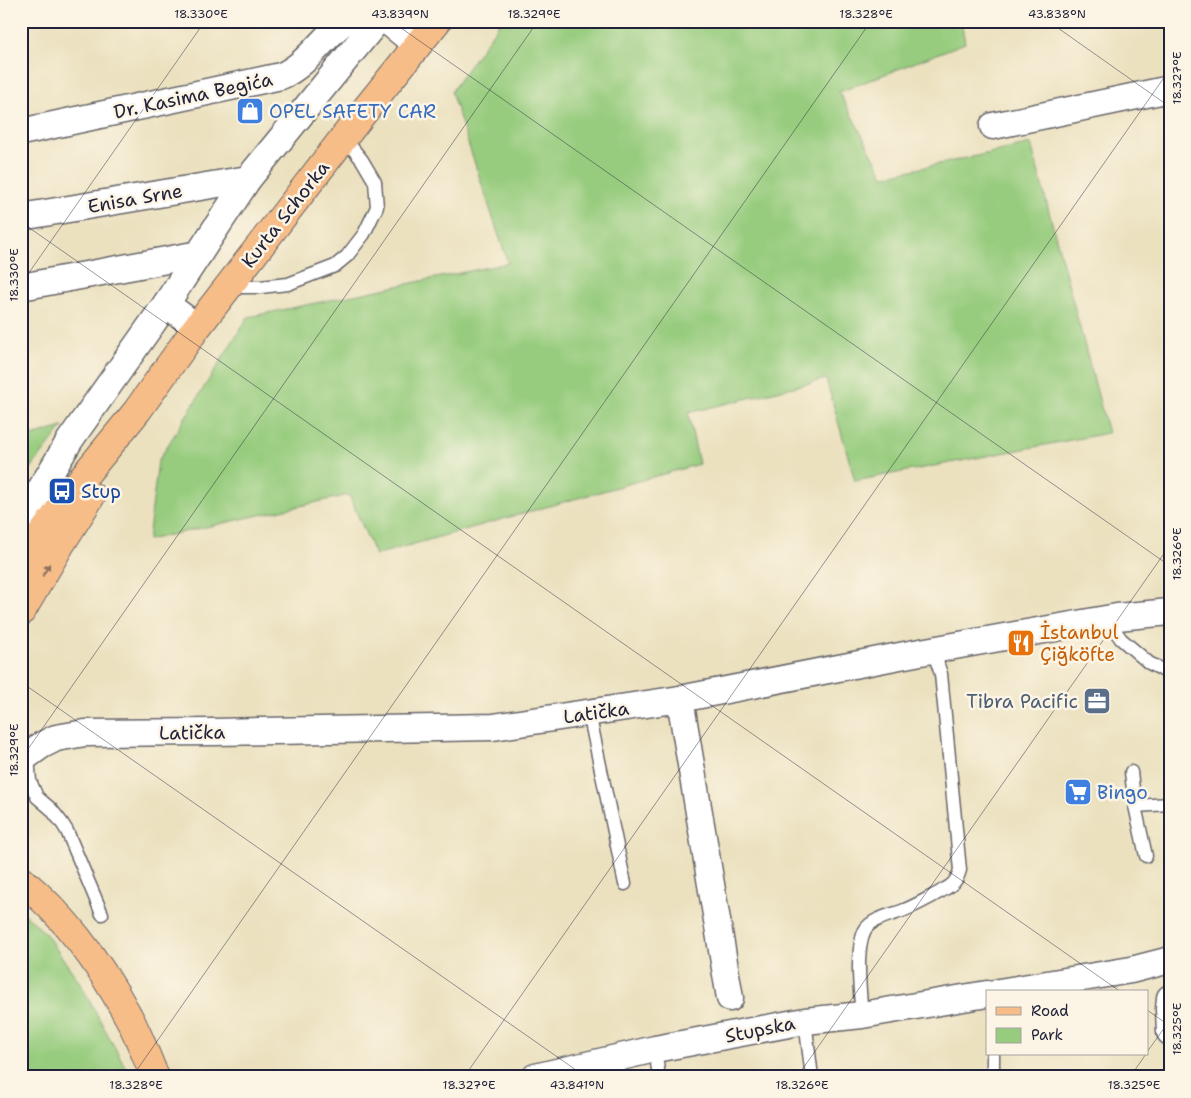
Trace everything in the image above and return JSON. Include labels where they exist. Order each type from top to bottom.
[{"type":"main road","name":"Kurta Schorka","points":[[21,564],[84,476],[137,411],[197,327],[437,21]]},
{"type":"main road","name":"Kurta Schorka","points":[[21,612],[97,486],[137,411]]},
{"type":"main road","points":[[27,886],[71,930],[100,968],[128,1015],[155,1077]]},
{"type":"street","name":"Dr. Kasima Begića","points":[[21,132],[281,76],[291,71],[309,56],[345,21]]},
{"type":"street","points":[[21,518],[33,502],[70,440],[166,304],[248,179],[377,21]]},
{"type":"street","points":[[387,21],[417,45]]},
{"type":"street","points":[[993,126],[1170,89]]},
{"type":"street","name":"Enisa Srne","points":[[21,217],[248,179]]},
{"type":"street","points":[[21,287],[199,254]]},
{"type":"street","points":[[166,304],[197,327]]},
{"type":"street","name":"Latička","points":[[25,758],[42,745],[56,738],[86,733],[494,727],[680,699],[933,650],[1117,617],[1170,612]]},
{"type":"street","points":[[680,699],[730,998]]},
{"type":"street","points":[[1011,990],[1131,970],[1170,960]]},
{"type":"street","name":"Stupska","points":[[535,1077],[655,1049],[805,1020],[862,1015],[986,994]]},
{"type":"street","points":[[1170,998],[1168,1009],[1170,1032]]},
{"type":"lane","points":[[228,288],[288,284],[336,266],[359,241],[377,207],[375,182],[362,160],[344,138]]},
{"type":"lane","points":[[1117,617],[1116,632],[1121,639],[1149,663],[1170,675]]},
{"type":"lane","points":[[862,1015],[860,949],[866,928],[884,917],[925,901],[950,886],[957,878],[960,870],[941,674],[933,650]]},
{"type":"lane","points":[[589,713],[625,884]]},
{"type":"lane","points":[[25,758],[30,781],[37,797],[51,809],[67,831],[102,914]]},
{"type":"lane","points":[[1131,772],[1135,806],[1146,856]]},
{"type":"lane","points":[[1135,806],[1170,804]]},
{"type":"lane","points":[[805,1020],[812,1077]]},
{"type":"lane","points":[[655,1049],[659,1077]]},
{"type":"lane","points":[[993,1056],[993,1077]]},
{"type":"green space","points":[[501,21],[961,21],[965,43],[839,92],[884,176],[1031,144],[1108,433],[855,481],[826,379],[688,413],[699,464],[375,555],[349,495],[148,540],[158,461],[248,317],[508,263],[451,92]]},
{"type":"green space","points":[[63,427],[21,481],[21,439]]},
{"type":"green space","points":[[21,910],[46,934],[80,983],[129,1077],[21,1077]]},
{"type":"place","name":"OPEL SAFETY CAR","points":[[250,111]]},
{"type":"place","name":"Stup","points":[[62,491]]},
{"type":"place","name":"İstanbul Çiğköfte","points":[[1021,643]]},
{"type":"place","name":"Tibra Pacific","points":[[1097,701]]},
{"type":"place","name":"Bingo","points":[[1078,792]]}]
